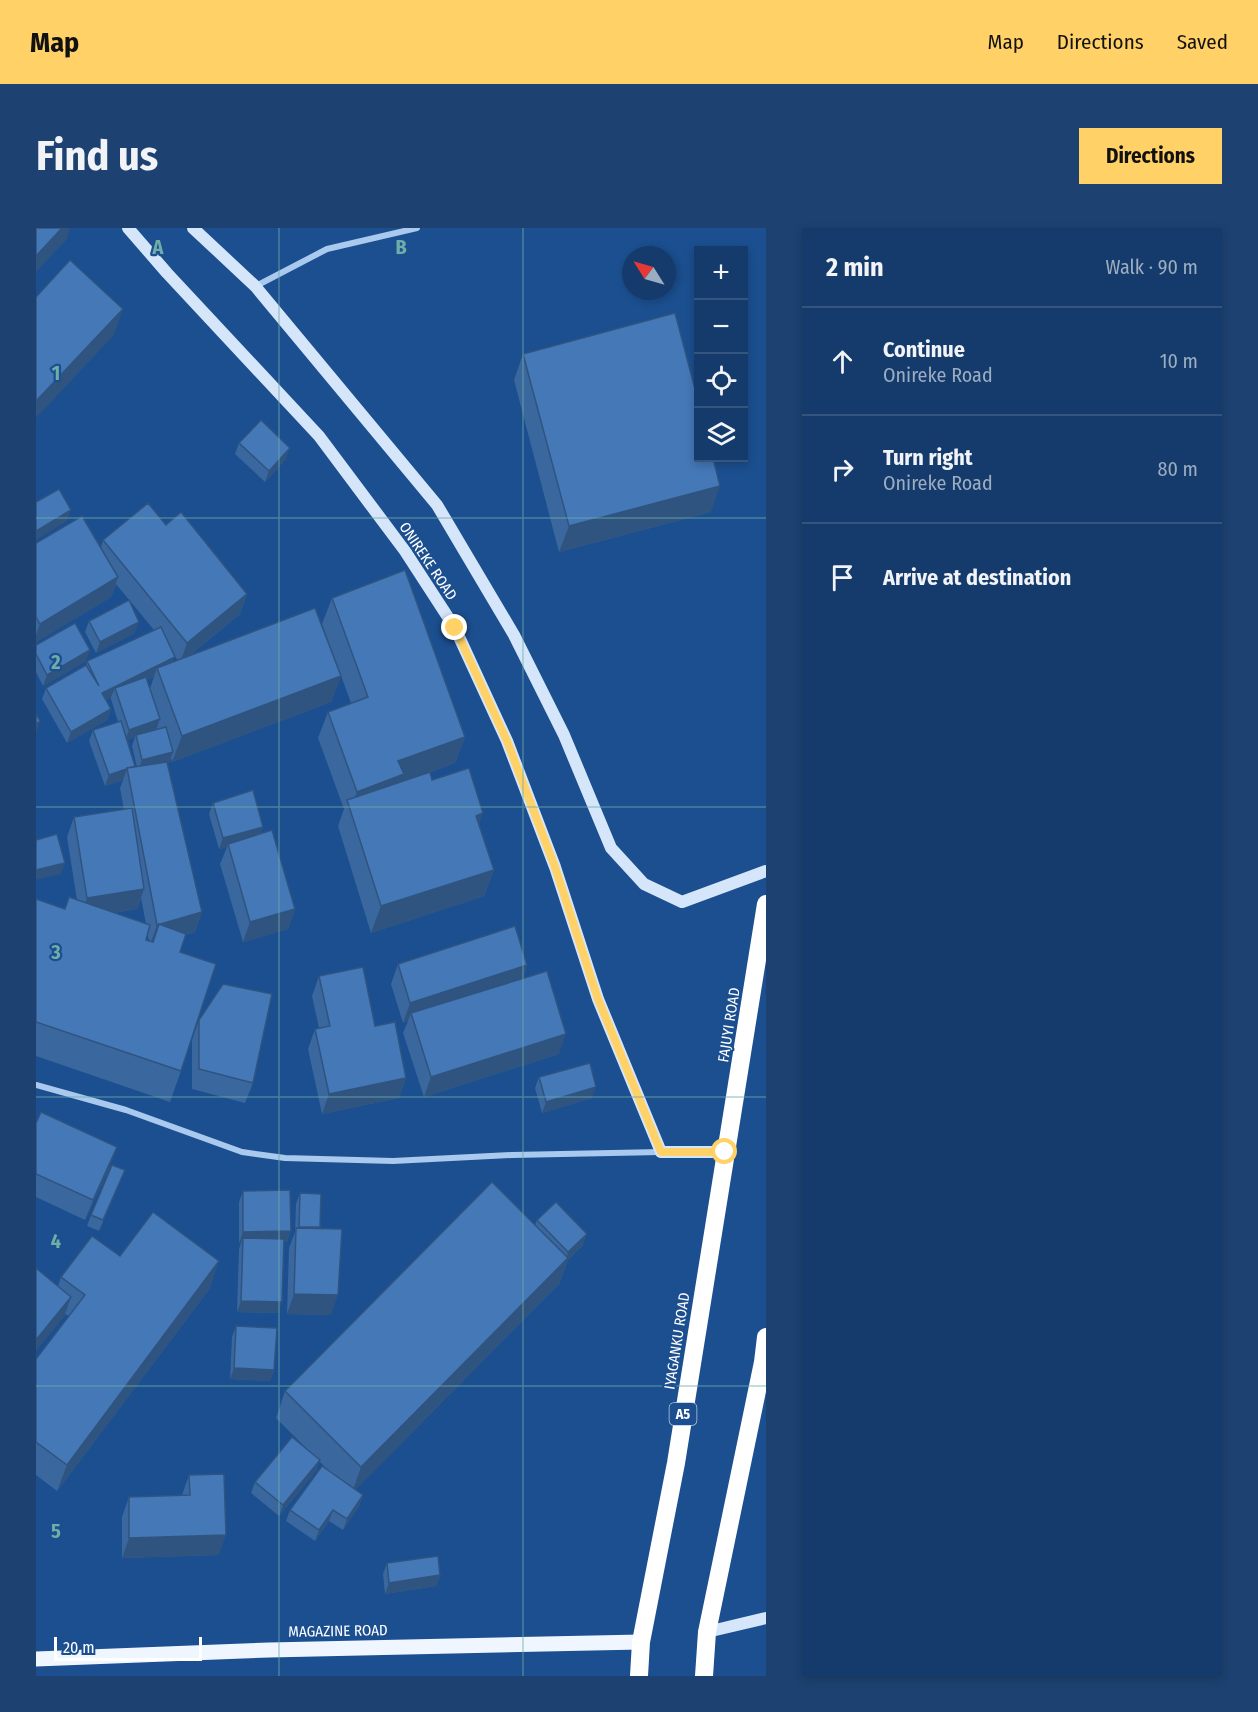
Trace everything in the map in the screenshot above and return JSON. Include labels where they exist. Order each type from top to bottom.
[{"type":"highway","name":"FAJUYI ROAD","points":[[725,1152],[766,904]]},
{"type":"highway","name":"IYAGANKU ROAD","points":[[639,1676],[641,1642],[676,1463],[725,1152]]},
{"type":"highway","points":[[704,1676],[707,1632],[763,1362],[766,1337]]},
{"type":"main road","name":"ONIREKE ROAD","points":[[128,228],[167,273],[320,436],[405,551],[455,628],[507,741],[555,867],[598,999],[661,1152]]},
{"type":"main road","points":[[193,228],[255,286],[437,505],[519,645],[564,735],[611,848],[644,884],[682,902],[766,871]]},
{"type":"main road","points":[[661,1152],[725,1152]]},
{"type":"main road","points":[[707,1632],[766,1618]]},
{"type":"main road","name":"MAGAZINE ROAD","points":[[36,1659],[268,1650],[641,1642]]},
{"type":"street","points":[[255,286],[327,249],[417,228]]},
{"type":"street","points":[[36,1085],[126,1110],[242,1152],[285,1158],[393,1161],[512,1155],[661,1152]]},
{"type":"building","points":[[36,228],[62,228],[36,256]]},
{"type":"building","points":[[70,260],[123,309],[36,401],[36,297]]},
{"type":"building","points":[[675,313],[694,385],[694,462],[714,462],[720,486],[569,526],[523,354]]},
{"type":"building","points":[[261,420],[290,448],[269,471],[239,443]]},
{"type":"building","points":[[59,489],[71,510],[36,531],[36,502]]},
{"type":"building","points":[[148,503],[166,525],[181,512],[247,594],[187,643],[103,540]]},
{"type":"building","points":[[82,516],[118,577],[40,624],[36,617],[36,543]]},
{"type":"building","points":[[405,570],[465,737],[398,761],[404,774],[357,792],[328,712],[368,697],[332,598]]},
{"type":"building","points":[[129,600],[139,622],[100,642],[89,621]]},
{"type":"building","points":[[315,608],[341,676],[182,736],[157,668]]},
{"type":"building","points":[[75,623],[90,650],[47,675],[36,654],[36,645]]},
{"type":"building","points":[[161,627],[175,657],[102,693],[111,709],[71,732],[46,688],[86,665],[99,686],[87,661]]},
{"type":"building","points":[[146,677],[160,719],[129,730],[115,688]]},
{"type":"building","points":[[121,721],[135,766],[109,775],[93,730]]},
{"type":"building","points":[[166,727],[173,752],[142,760],[136,735]]},
{"type":"building","points":[[167,762],[202,912],[157,925],[127,768]]},
{"type":"building","points":[[469,768],[483,813],[476,816],[494,870],[381,906],[347,800],[430,772],[432,780]]},
{"type":"building","points":[[253,790],[263,827],[223,838],[213,803]]},
{"type":"building","points":[[132,808],[144,889],[87,898],[74,817]]},
{"type":"building","points":[[272,830],[295,909],[250,922],[228,844]]},
{"type":"building","points":[[57,834],[65,863],[36,870],[36,840]]},
{"type":"building","points":[[69,897],[150,925],[146,940],[153,942],[159,924],[186,934],[180,952],[216,964],[181,1071],[36,1022],[36,899],[65,909]]},
{"type":"building","points":[[515,926],[527,965],[410,1003],[398,964]]},
{"type":"building","points":[[363,967],[375,1026],[395,1022],[406,1078],[329,1094],[315,1029],[330,1026],[319,976]]},
{"type":"building","points":[[547,971],[566,1034],[431,1077],[411,1013]]},
{"type":"building","points":[[223,984],[272,994],[253,1083],[199,1069],[199,1020]]},
{"type":"building","points":[[590,1063],[596,1087],[546,1102],[539,1077]]},
{"type":"building","points":[[41,1112],[117,1147],[93,1200],[36,1174],[36,1123]]},
{"type":"building","points":[[112,1165],[125,1170],[103,1220],[91,1215]]},
{"type":"building","points":[[492,1182],[568,1258],[361,1467],[285,1391]]},
{"type":"building","points":[[290,1190],[291,1231],[243,1232],[243,1191]]},
{"type":"building","points":[[300,1193],[321,1194],[320,1227],[299,1227]]},
{"type":"building","points":[[556,1202],[587,1234],[568,1252],[537,1220]]},
{"type":"building","points":[[153,1212],[219,1261],[67,1465],[36,1442],[36,1359],[85,1295],[61,1277],[92,1236],[120,1256]]},
{"type":"building","points":[[296,1228],[342,1229],[338,1295],[294,1294]]},
{"type":"building","points":[[243,1238],[284,1239],[282,1302],[241,1301]]},
{"type":"building","points":[[36,1268],[71,1297],[36,1340]]},
{"type":"building","points":[[236,1326],[277,1328],[274,1370],[234,1368]]},
{"type":"building","points":[[292,1437],[320,1460],[283,1505],[255,1482]]},
{"type":"building","points":[[322,1466],[363,1495],[347,1519],[333,1510],[319,1530],[290,1510]]},
{"type":"building","points":[[224,1474],[226,1535],[129,1538],[129,1497],[190,1495],[189,1475]]},
{"type":"building","points":[[438,1556],[440,1575],[389,1583],[387,1563]]},
{"type":"route","points":[[455,628],[507,741],[555,867],[598,999],[661,1152],[725,1152]]}]
